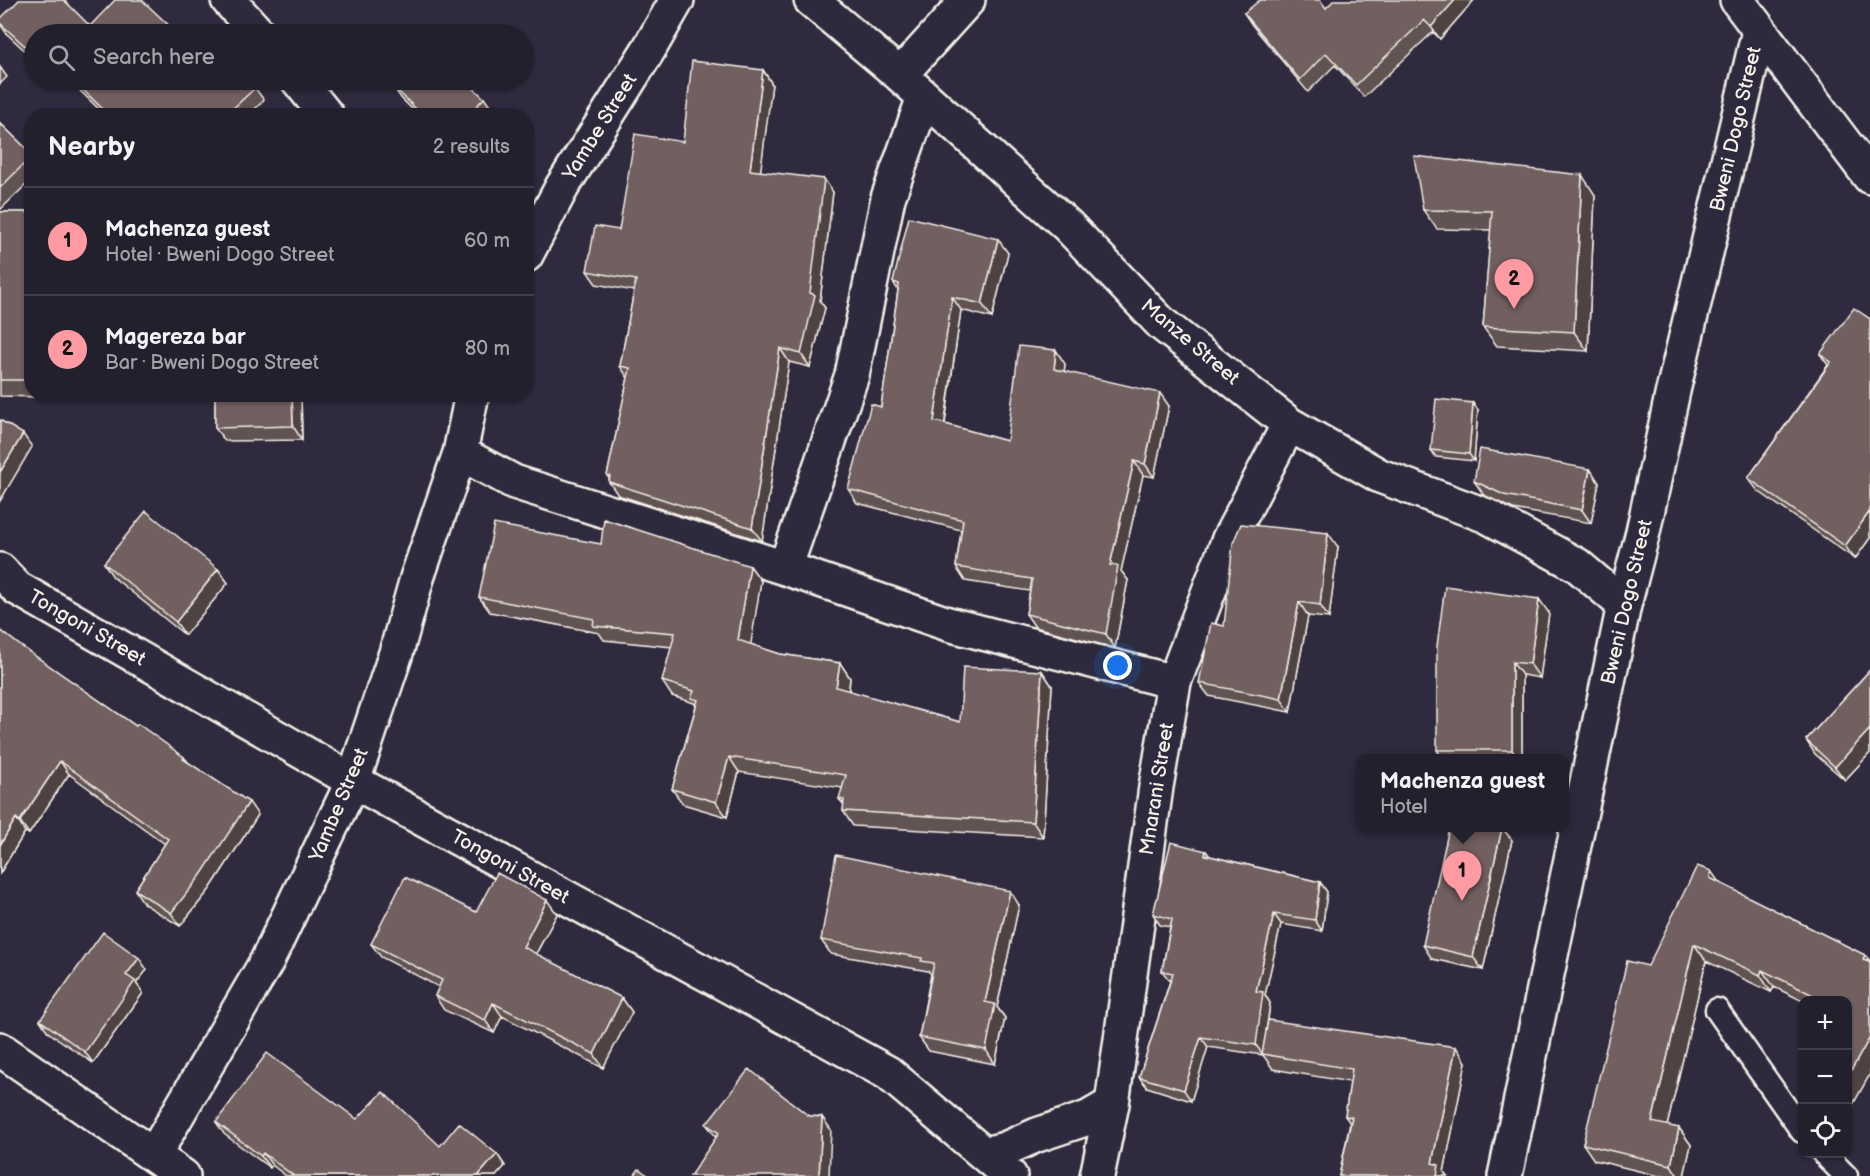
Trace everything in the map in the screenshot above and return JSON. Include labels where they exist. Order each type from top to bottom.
[{"type":"street","points":[[228,0],[250,24]]},
{"type":"street","name":"Yambe Street","points":[[534,240],[562,187],[649,49],[677,0]]},
{"type":"street","name":"Manze Street","points":[[811,0],[900,75],[1068,226],[1162,324],[1289,424],[1380,476],[1487,516],[1577,565],[1624,605]]},
{"type":"street","points":[[900,75],[968,0]]},
{"type":"street","points":[[1737,0],[1870,177]]},
{"type":"street","name":"Bweni Dogo Street","points":[[1505,1176],[1624,605],[1759,31]]},
{"type":"street","points":[[305,90],[320,108]]},
{"type":"street","points":[[785,568],[852,375],[888,198],[924,97]]},
{"type":"street","name":"Yambe Street","points":[[154,1155],[267,960],[353,781],[396,653],[417,578],[460,453],[470,402]]},
{"type":"street","name":"Mnarani Street","points":[[1097,1176],[1112,1104],[1156,787],[1174,682],[1228,538],[1289,424]]},
{"type":"street","points":[[460,453],[514,482],[785,568],[948,624],[1174,682]]},
{"type":"street","name":"Tongoni Street","points":[[0,570],[17,588],[353,781],[888,1073],[1011,1176]]},
{"type":"street","points":[[0,1049],[183,1176]]},
{"type":"street","points":[[985,1154],[1005,1149],[1037,1135],[1088,1118],[1112,1104]]},
{"type":"lane","points":[[1717,1010],[1798,1124]]},
{"type":"lane","points":[[1828,1158],[1846,1176]]},
{"type":"building","points":[[19,0],[64,0],[88,24],[24,24],[24,45],[0,23],[0,19]]},
{"type":"building","points":[[115,0],[142,0],[167,24],[92,24]]},
{"type":"building","points":[[1260,0],[1320,0],[1326,8],[1334,0],[1455,0],[1431,27],[1424,20],[1356,85],[1326,53],[1300,80],[1244,13]]},
{"type":"building","points":[[692,61],[763,70],[750,170],[824,179],[810,293],[815,295],[801,354],[780,348],[752,528],[609,482],[610,476],[607,476],[630,368],[620,366],[636,280],[587,271],[595,226],[619,230],[635,134],[683,142]]},
{"type":"building","points":[[83,90],[253,90],[234,108],[102,108]]},
{"type":"building","points":[[397,90],[476,90],[484,98],[475,108],[415,108]]},
{"type":"building","points":[[0,123],[24,146],[24,164],[0,188]]},
{"type":"building","points":[[1414,156],[1582,175],[1574,332],[1483,327],[1492,211],[1423,210]]},
{"type":"building","points":[[0,212],[24,212],[24,380],[0,380]]},
{"type":"building","points":[[909,217],[998,239],[982,304],[952,297],[934,421],[1007,441],[1019,346],[1056,350],[1054,369],[1160,393],[1145,464],[1134,461],[1110,565],[1118,566],[1106,634],[1026,614],[1032,579],[956,567],[963,520],[848,489],[871,404],[881,407],[899,284],[893,282]]},
{"type":"building","points":[[1854,308],[1870,319],[1870,511],[1845,546],[1748,478],[1831,362],[1820,354]]},
{"type":"building","points":[[1436,399],[1473,403],[1469,454],[1431,450]]},
{"type":"building","points":[[215,402],[292,402],[293,426],[215,428]]},
{"type":"building","points":[[0,420],[23,434],[0,472]]},
{"type":"building","points":[[1480,449],[1590,469],[1582,510],[1504,495],[1474,481]]},
{"type":"building","points":[[146,511],[218,569],[176,622],[104,563]]},
{"type":"building","points":[[604,519],[750,566],[738,640],[780,654],[840,663],[836,687],[960,722],[963,667],[1042,671],[1033,822],[843,811],[844,800],[839,799],[846,775],[729,757],[716,802],[672,789],[698,700],[691,698],[694,691],[662,681],[675,633],[593,626],[594,619],[479,597],[494,524],[601,544]]},
{"type":"building","points":[[1241,524],[1328,533],[1320,605],[1299,602],[1281,699],[1199,683],[1211,623],[1224,626],[1233,543]]},
{"type":"building","points":[[1445,586],[1539,599],[1530,664],[1512,662],[1512,750],[1437,750],[1437,646]]},
{"type":"building","points":[[0,630],[136,726],[138,724],[184,757],[183,759],[249,802],[201,875],[171,913],[135,890],[168,839],[60,761],[20,821],[16,818],[0,845]]},
{"type":"building","points":[[1870,670],[1870,729],[1835,767],[1806,740]]},
{"type":"building","points":[[1448,832],[1501,832],[1473,957],[1423,945]]},
{"type":"building","points":[[1171,842],[1206,851],[1205,855],[1320,882],[1315,920],[1274,914],[1256,991],[1263,992],[1256,1045],[1201,1037],[1184,1090],[1139,1077],[1173,973],[1162,971],[1172,919],[1153,914]]},
{"type":"building","points":[[836,855],[1010,891],[985,1002],[995,1004],[986,1050],[919,1037],[934,963],[921,961],[922,958],[821,940]]},
{"type":"building","points":[[1697,866],[1711,871],[1710,878],[1865,955],[1863,959],[1870,962],[1870,1037],[1852,1069],[1852,996],[1815,996],[1762,970],[1760,975],[1694,944],[1652,1122],[1679,1128],[1671,1165],[1583,1144],[1627,961],[1648,966]]},
{"type":"building","points":[[497,873],[547,900],[523,947],[622,998],[594,1054],[493,1003],[485,1020],[435,996],[442,980],[371,944],[405,877],[476,912]]},
{"type":"building","points":[[103,932],[139,958],[126,975],[135,981],[85,1052],[40,1020]]},
{"type":"building","points":[[1268,1020],[1456,1047],[1432,1163],[1439,1165],[1437,1176],[1339,1176],[1352,1117],[1345,1116],[1352,1069],[1262,1054]]},
{"type":"building","points":[[267,1053],[357,1119],[383,1092],[440,1146],[459,1123],[497,1154],[478,1176],[294,1176],[263,1153],[261,1156],[216,1122]]},
{"type":"building","points":[[749,1069],[809,1116],[822,1117],[819,1176],[690,1176],[719,1133],[706,1124]]},
{"type":"building","points":[[639,1169],[649,1176],[634,1176]]},
{"type":"place","name":"Magereza bar","points":[[1514,309]]},
{"type":"place","name":"Machenza guest","points":[[1462,901]]}]
